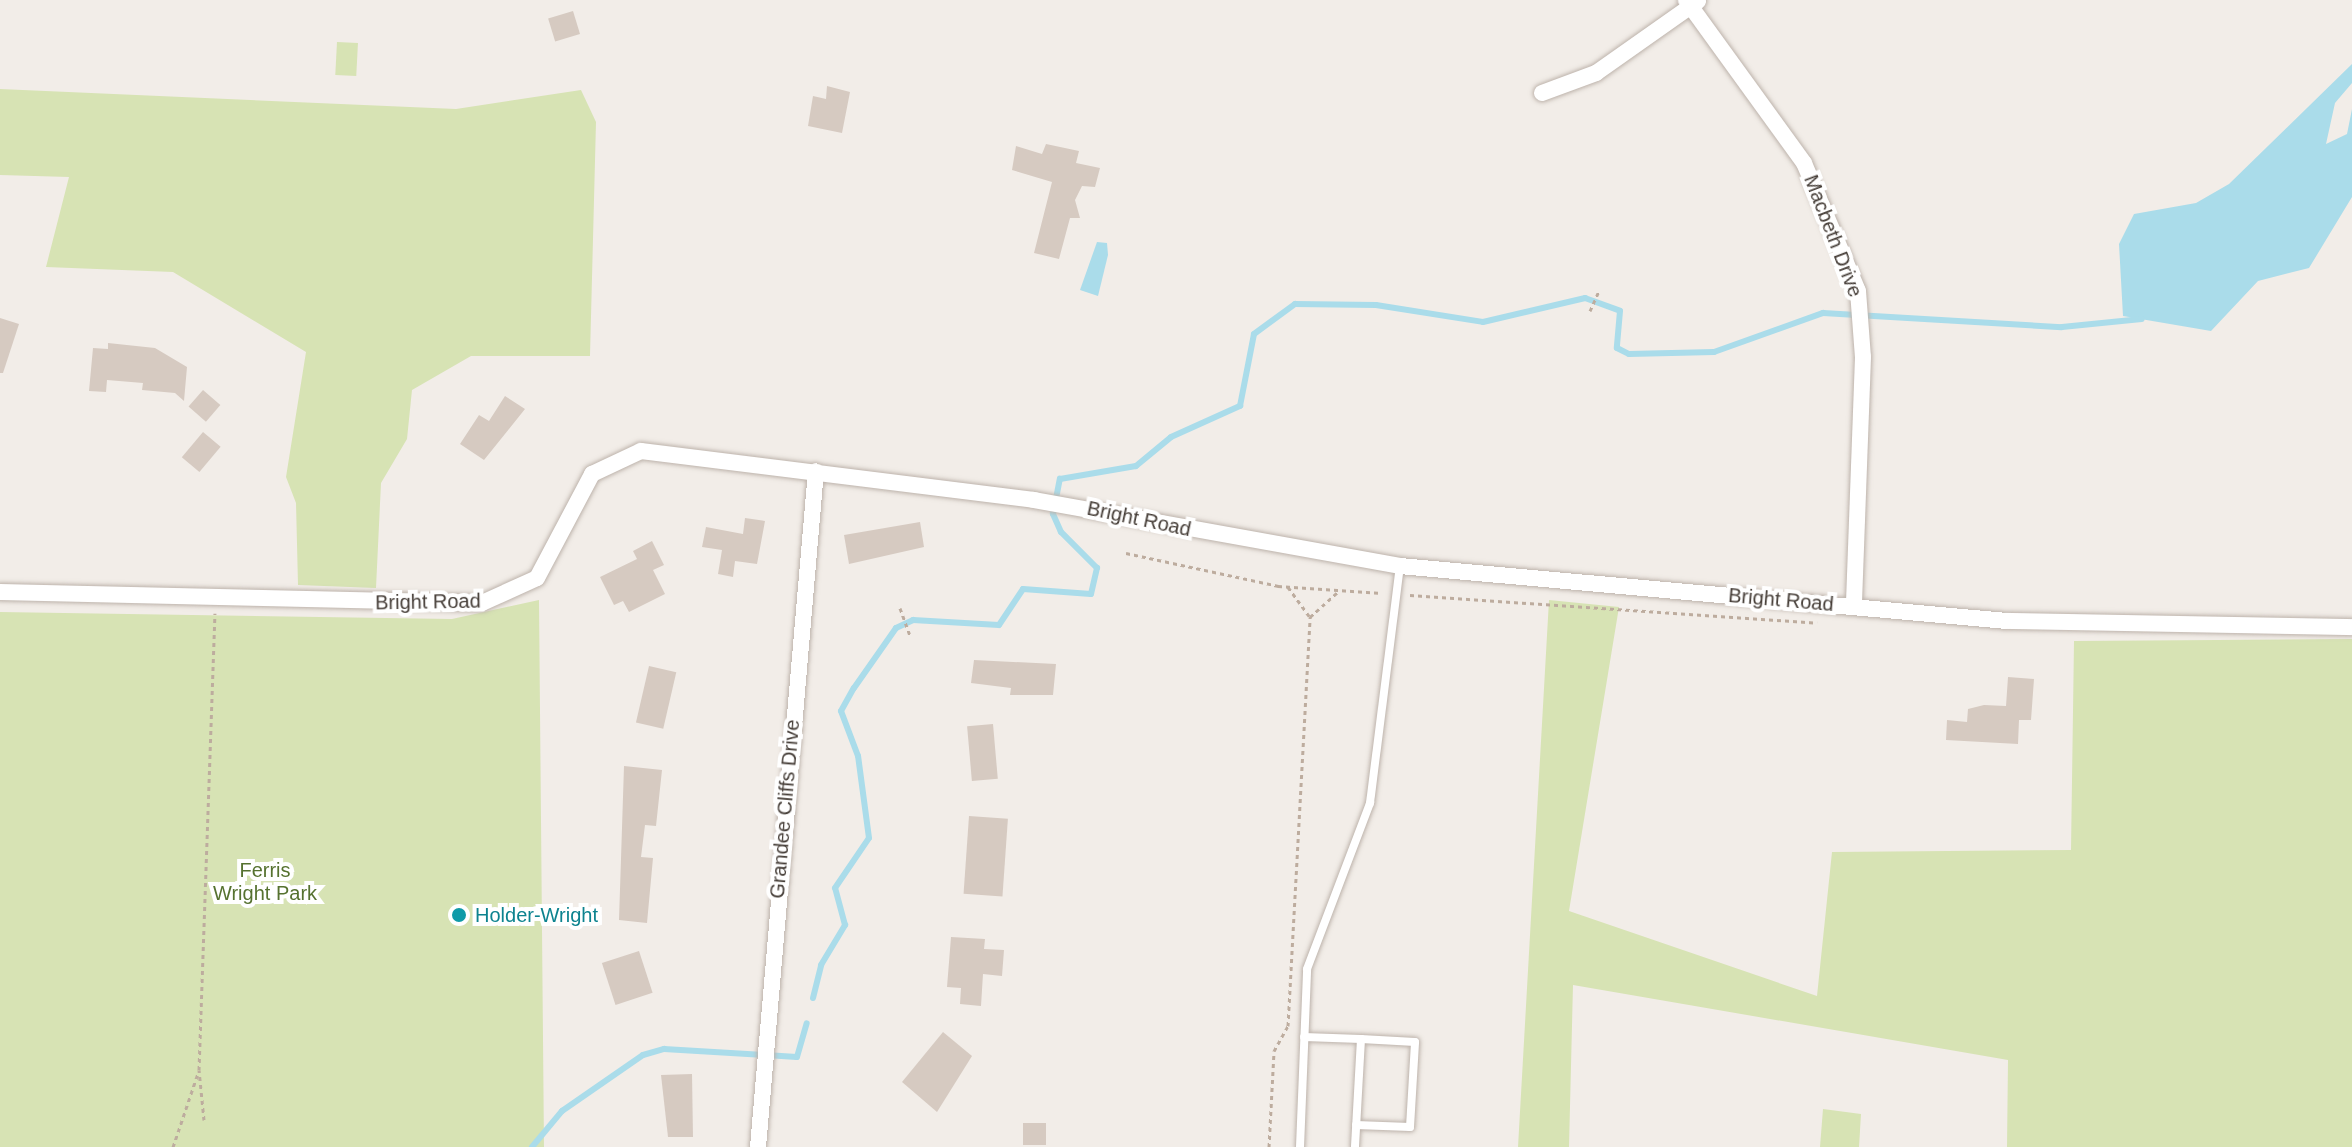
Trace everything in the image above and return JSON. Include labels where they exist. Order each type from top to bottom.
[{"type":"street","points":[[1542,93],[1596,73],[1692,2]]},
{"type":"street","name":"Macbeth Drive","points":[[1692,2],[1804,163],[1859,305],[1854,606]]},
{"type":"street","name":"Bright Road","points":[[0,592],[482,603],[537,578],[576,494],[611,460],[641,451],[1082,507],[1400,566],[2120,628],[2352,627]]},
{"type":"street","name":"Grandee Cliffs Drive","points":[[758,1147],[763,1049],[816,471]]},
{"type":"lane","points":[[1300,1147],[1307,969],[1370,803],[1400,566]]},
{"type":"lane","points":[[1304,1037],[1415,1042],[1410,1127],[1356,1125]]},
{"type":"lane","points":[[1355,1147],[1361,1039]]},
{"type":"path","points":[[1590,311],[1599,291]]},
{"type":"path","points":[[1126,553],[1288,587],[1821,623],[1821,604]]},
{"type":"path","points":[[1269,1147],[1274,1051],[1288,1026],[1310,617],[1288,587]]},
{"type":"path","points":[[1310,617],[1339,590]]},
{"type":"path","points":[[204,1120],[199,1070],[215,597]]},
{"type":"path","points":[[900,608],[910,636]]},
{"type":"path","points":[[173,1147],[199,1070]]},
{"type":"green space","points":[[337,42],[358,43],[356,76],[335,75]]},
{"type":"green space","points":[[0,89],[456,109],[581,90],[596,122],[590,356],[471,356],[412,390],[407,439],[381,483],[376,588],[298,585],[296,503],[286,477],[306,352],[173,272],[46,267],[69,177],[0,175]]},
{"type":"green space","name":"Ferris Wright Park","points":[[539,600],[544,1147],[0,1147],[0,612],[452,619]]},
{"type":"green space","points":[[1549,600],[1619,607],[1569,911],[1817,996],[1832,852],[2071,850],[2074,641],[2352,639],[2352,1147],[2007,1147],[2008,1060],[1573,985],[1569,1147],[1518,1147]]},
{"type":"green space","points":[[1823,1109],[1861,1114],[1859,1147],[1820,1147]]},
{"type":"water","points":[[2352,64],[2352,83],[2335,103],[2326,144],[2347,134],[2352,109],[2352,197],[2309,268],[2258,281],[2211,331],[2123,316],[2119,244],[2134,214],[2196,203],[2229,184]]},
{"type":"water","points":[[1097,242],[1107,243],[1108,255],[1098,296],[1080,290]]},
{"type":"building","points":[[573,11],[580,34],[555,42],[548,19]]},
{"type":"building","points":[[827,86],[850,92],[842,133],[808,126],[813,96],[826,99]]},
{"type":"building","points":[[1046,144],[1079,151],[1076,163],[1100,168],[1095,187],[1082,186],[1075,200],[1080,218],[1070,218],[1059,259],[1034,253],[1052,182],[1012,170],[1016,146],[1042,154]]},
{"type":"building","points":[[0,318],[19,324],[3,373],[0,373]]},
{"type":"building","points":[[108,343],[155,348],[187,367],[184,401],[175,393],[142,390],[143,383],[107,380],[106,392],[89,391],[93,348],[108,349]]},
{"type":"building","points":[[203,390],[220,405],[206,422],[189,407]]},
{"type":"building","points":[[505,396],[525,409],[484,460],[460,444],[479,415],[489,421]]},
{"type":"building","points":[[203,432],[221,447],[199,472],[182,457]]},
{"type":"building","points":[[745,518],[765,521],[757,564],[735,561],[733,577],[718,574],[722,550],[702,547],[706,527],[743,534]]},
{"type":"building","points":[[920,522],[924,547],[849,564],[844,535]]},
{"type":"building","points":[[652,541],[664,565],[653,570],[665,594],[629,612],[623,601],[614,605],[600,577],[637,559],[633,551]]},
{"type":"building","points":[[974,660],[1056,664],[1053,695],[1010,695],[1011,688],[971,683]]},
{"type":"building","points":[[649,666],[676,672],[663,729],[636,723]]},
{"type":"building","points":[[2008,677],[2034,679],[2031,720],[2019,720],[2018,744],[1946,740],[1947,720],[1967,722],[1968,709],[1984,705],[2006,706]]},
{"type":"building","points":[[993,724],[998,779],[972,781],[967,726]]},
{"type":"building","points":[[624,766],[662,770],[656,826],[645,825],[641,857],[653,858],[647,923],[619,920]]},
{"type":"building","points":[[969,816],[1008,819],[1002,897],[964,894]]},
{"type":"building","points":[[951,937],[985,939],[984,949],[1004,950],[1002,976],[983,974],[981,1006],[960,1004],[961,988],[947,987]]},
{"type":"building","points":[[639,951],[653,993],[616,1005],[602,963]]},
{"type":"building","points":[[943,1032],[972,1056],[937,1112],[902,1082]]},
{"type":"building","points":[[692,1074],[693,1137],[668,1137],[661,1075]]},
{"type":"building","points":[[1023,1123],[1046,1123],[1046,1145],[1023,1145]]},
{"type":"waterway","points":[[813,998],[821,965],[845,925],[835,888],[869,838],[858,756],[841,711],[854,688],[896,628],[913,620],[999,625],[1023,589],[1091,594],[1097,568],[1061,532],[1053,514],[1060,479],[1136,466],[1171,437],[1240,406],[1254,334],[1295,304],[1376,305],[1483,322],[1585,298],[1620,311],[1617,348],[1629,354],[1714,352],[1823,313],[2062,327],[2142,319]]},
{"type":"waterway","points":[[532,1147],[562,1111],[643,1055],[664,1049],[797,1057],[807,1023]]},
{"type":"place","name":"Holder-Wright","points":[[459,915]]}]
